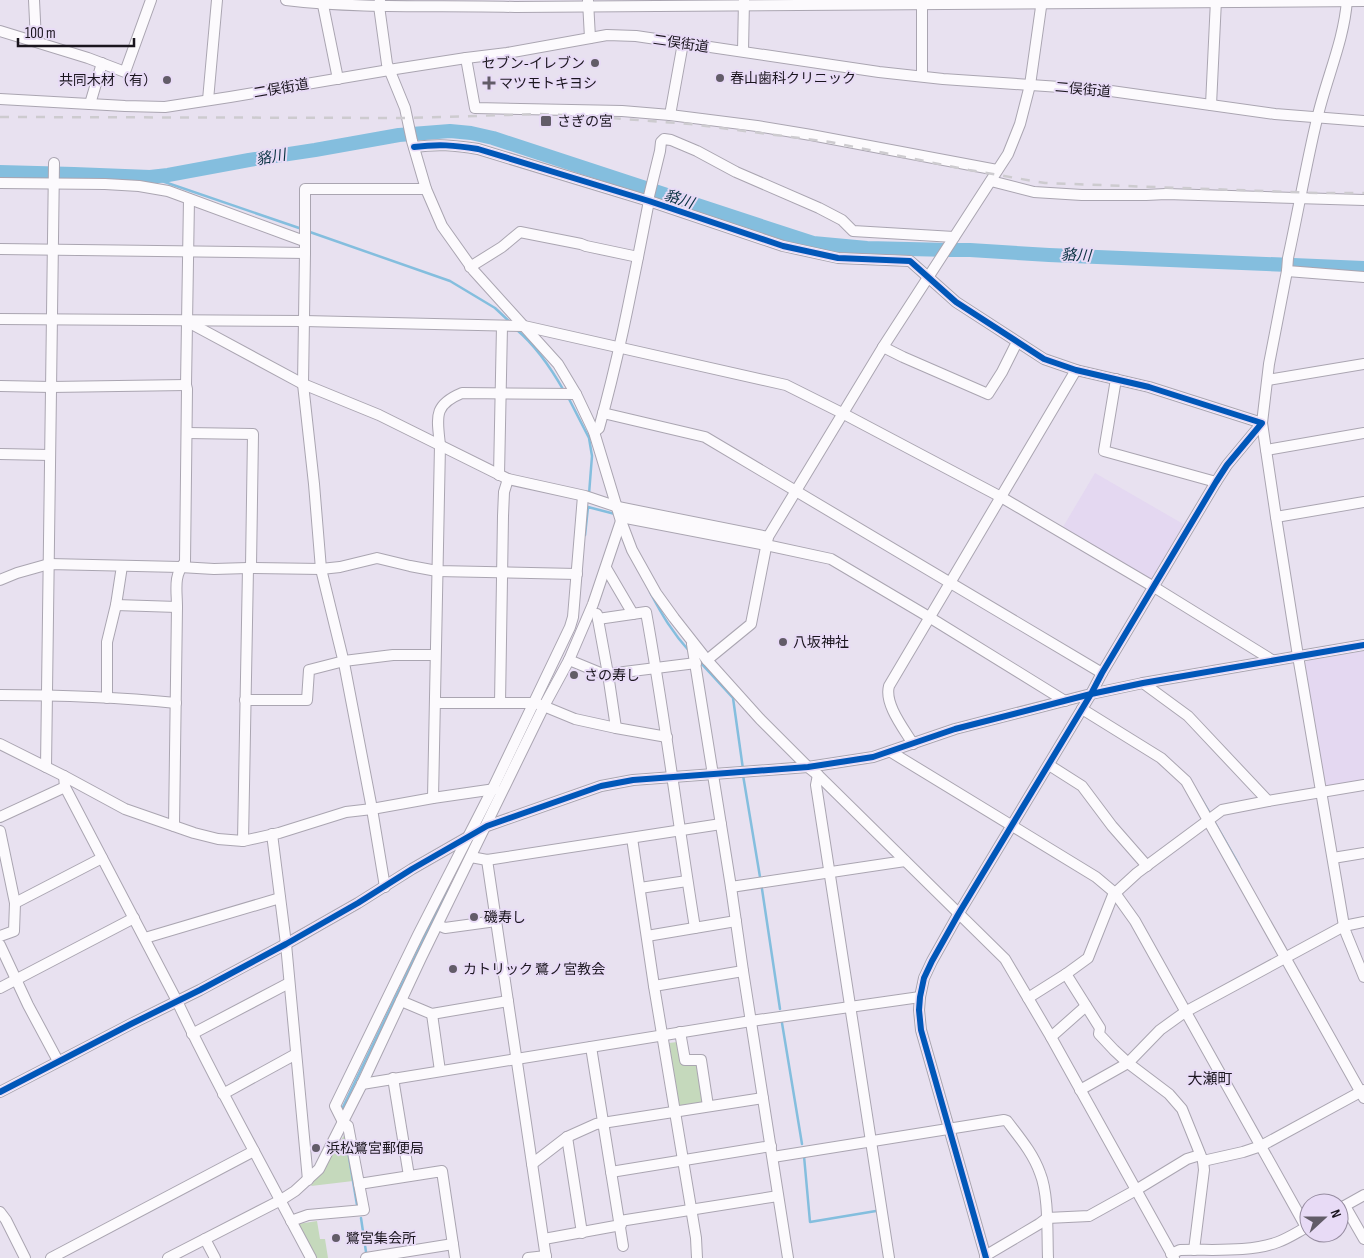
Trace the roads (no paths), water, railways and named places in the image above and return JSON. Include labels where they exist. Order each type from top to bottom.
[{"type":"street","points":[[34,0],[36,41]]},
{"type":"street","points":[[0,30],[126,72],[151,0]]},
{"type":"street","points":[[208,100],[216,0]]},
{"type":"street","points":[[286,0],[514,4],[1364,1]]},
{"type":"street","points":[[1346,0],[1336,55],[1317,118],[1288,258],[1269,364],[1262,423],[1298,656],[1344,926],[1364,978]]},
{"type":"street","points":[[1211,105],[1216,1]]},
{"type":"street","points":[[322,2],[338,80]]},
{"type":"street","points":[[707,660],[751,624],[768,541],[842,413],[1008,154],[1025,106],[1030,85],[1041,2]]},
{"type":"street","points":[[379,3],[387,64],[402,98],[426,189],[442,226],[470,267],[558,364],[569,394],[594,432],[632,550],[645,574],[692,644],[760,719],[1005,959],[1051,1037],[1172,1256],[1180,1250],[1241,1249],[1266,1245],[1277,1242],[1299,1231]]},
{"type":"street","points":[[588,3],[590,38]]},
{"type":"street","points":[[743,51],[744,3]]},
{"type":"street","points":[[922,4],[922,76]]},
{"type":"street","name":"二俣街道","points":[[0,99],[158,107],[507,53],[607,35],[636,36],[879,72],[943,79],[1104,90],[1275,114],[1364,121]]},
{"type":"street","points":[[670,115],[683,43]]},
{"type":"street","points":[[466,58],[475,108],[622,111],[670,115],[811,135],[997,170]]},
{"type":"street","points":[[90,104],[102,63]]},
{"type":"street","points":[[594,432],[598,428],[603,412],[619,348],[652,182],[661,142],[664,139],[697,151],[736,172],[842,220],[854,231],[951,241]]},
{"type":"street","points":[[413,144],[446,145],[478,149],[649,199],[782,246],[838,258],[910,260],[956,302],[1044,359],[1076,370],[1149,387],[1262,423]]},
{"type":"street","points":[[46,767],[54,163]]},
{"type":"street","points":[[990,181],[1034,192],[1082,195],[1146,196],[1166,194],[1364,200]]},
{"type":"street","points":[[0,183],[105,184],[139,186],[168,191],[304,238]]},
{"type":"street","points":[[385,887],[344,661],[321,569],[314,476],[304,384],[305,189],[426,189]]},
{"type":"street","points":[[174,826],[177,575],[180,567],[185,562],[186,321],[189,199]]},
{"type":"street","points":[[470,267],[502,248],[520,232],[638,257]]},
{"type":"street","points":[[0,249],[305,253]]},
{"type":"street","points":[[1287,272],[1364,277]]},
{"type":"street","points":[[0,319],[304,321],[522,326],[786,385],[1001,497],[1272,660]]},
{"type":"street","points":[[186,321],[304,384],[379,415],[503,477],[587,497],[620,515],[768,541],[830,559],[929,617],[1065,701]]},
{"type":"street","points":[[500,703],[504,492],[501,394],[505,326]]},
{"type":"street","points":[[883,347],[903,358],[988,394],[1002,372],[1017,342]]},
{"type":"street","points":[[1268,380],[1364,364]]},
{"type":"street","points":[[913,744],[891,706],[887,692],[889,686],[1076,370]]},
{"type":"street","points":[[1116,379],[1104,451],[1216,482]]},
{"type":"street","points":[[0,386],[186,385]]},
{"type":"street","points":[[433,798],[440,445],[439,412],[442,405],[462,393],[569,394]]},
{"type":"street","points":[[603,412],[705,437],[1102,673]]},
{"type":"street","points":[[1082,709],[1161,758],[1186,781],[1363,1093],[1261,1146],[1243,1152],[1187,1159],[1089,1216],[1047,1218],[985,1257],[921,1030],[919,1010],[924,978],[959,913],[1216,482],[1227,465],[1262,423]]},
{"type":"street","points":[[187,433],[253,434],[252,566],[248,568],[242,841]]},
{"type":"street","points":[[1266,450],[1364,433]]},
{"type":"street","points":[[0,454],[50,456]]},
{"type":"street","points":[[168,1258],[295,1191],[318,1169],[345,1120],[471,857],[498,789],[538,704],[570,627],[573,617],[587,497]]},
{"type":"street","points":[[1276,517],[1364,502]]},
{"type":"street","points":[[538,704],[568,660],[594,604],[620,515]]},
{"type":"street","points":[[0,580],[49,564],[214,569],[321,569],[340,567],[378,558],[437,571],[577,574]]},
{"type":"street","points":[[107,698],[107,642],[116,605],[122,566]]},
{"type":"street","points":[[606,568],[633,614]]},
{"type":"street","points":[[594,604],[608,674],[616,728]]},
{"type":"street","points":[[116,605],[177,607]]},
{"type":"street","points":[[598,619],[646,612],[667,737],[679,831],[695,928]]},
{"type":"street","points":[[692,644],[732,887],[743,971],[788,1258]]},
{"type":"street","points":[[0,1092],[286,944],[484,827],[601,786],[633,780],[808,767],[873,757],[954,728],[1091,694],[1364,645]]},
{"type":"street","points":[[245,700],[307,700],[309,670],[344,661],[393,655],[435,655]]},
{"type":"street","points":[[568,660],[602,674],[696,662]]},
{"type":"street","points":[[1144,683],[1188,716],[1268,801]]},
{"type":"street","points":[[0,696],[47,695],[140,699],[176,703]]},
{"type":"street","points":[[435,703],[538,704],[575,719],[667,737]]},
{"type":"street","points":[[0,744],[125,809],[194,833],[218,839],[242,841],[279,833],[346,812],[498,789]]},
{"type":"street","points":[[891,752],[1096,877],[1115,893],[1135,920],[1185,1012],[1299,1211]]},
{"type":"street","points":[[1049,764],[1082,786],[1112,826],[1147,866]]},
{"type":"street","points":[[818,775],[816,785],[829,873],[890,1258]]},
{"type":"street","points":[[64,776],[65,787],[145,938],[223,1094],[311,1258]]},
{"type":"street","points":[[1028,998],[1088,958],[1115,893],[1147,866],[1222,810],[1364,785]]},
{"type":"street","points":[[0,817],[65,787]]},
{"type":"street","points":[[291,1221],[308,1215],[364,1210],[345,1120],[335,1106],[406,959],[469,837],[498,789]]},
{"type":"street","points":[[471,857],[487,860],[721,824]]},
{"type":"street","points":[[0,832],[15,903],[14,931],[0,936]]},
{"type":"street","points":[[272,834],[286,944],[308,1180]]},
{"type":"street","points":[[632,838],[674,1112],[696,1238],[697,1258]]},
{"type":"street","points":[[1333,858],[1364,853]]},
{"type":"street","points":[[15,903],[102,858]]},
{"type":"street","points":[[487,860],[546,1257],[528,1258]]},
{"type":"street","points":[[732,887],[905,861]]},
{"type":"street","points":[[640,888],[687,881]]},
{"type":"street","points":[[145,938],[280,898]]},
{"type":"street","points":[[0,988],[134,918]]},
{"type":"street","points":[[438,925],[445,928],[496,921]]},
{"type":"street","points":[[647,936],[736,921]]},
{"type":"street","points":[[1080,1090],[1128,1063],[1160,1030],[1185,1012],[1344,926],[1364,922]]},
{"type":"street","points":[[0,945],[28,1005],[58,1061]]},
{"type":"street","points":[[654,986],[743,971]]},
{"type":"street","points":[[1066,974],[1100,1028],[1099,1034],[1128,1063],[1169,1094],[1182,1109],[1204,1170],[1194,1250]]},
{"type":"street","points":[[192,1034],[289,983]]},
{"type":"street","points":[[362,1084],[680,1032],[920,997]]},
{"type":"street","points":[[401,1001],[432,1014],[508,1001]]},
{"type":"street","points":[[1051,1037],[1086,1006]]},
{"type":"street","points":[[432,1014],[440,1071]]},
{"type":"street","points":[[680,1032],[685,1060],[701,1060],[708,1106]]},
{"type":"street","points":[[591,1046],[624,1246]]},
{"type":"street","points":[[223,1094],[296,1054]]},
{"type":"street","points":[[393,1078],[410,1176]]},
{"type":"street","points":[[532,1164],[567,1137],[596,1124],[763,1098]]},
{"type":"street","points":[[611,1172],[682,1161],[871,1142],[1004,1120],[1007,1121],[1023,1142],[1038,1166],[1041,1175],[1047,1218],[1048,1258]]},
{"type":"street","points":[[567,1137],[582,1233]]},
{"type":"street","points":[[51,1258],[254,1150]]},
{"type":"street","points":[[359,1184],[442,1171],[456,1258]]},
{"type":"street","points":[[1349,1203],[1364,1195]]},
{"type":"street","points":[[544,1239],[582,1233],[620,1223],[690,1209],[778,1196]]},
{"type":"street","points":[[1,1215],[25,1258]]},
{"type":"street","points":[[1349,1217],[1364,1239]]},
{"type":"street","points":[[206,1239],[215,1258]]},
{"type":"street","points":[[366,1258],[453,1244]]},
{"type":"waterway","name":"貉川","points":[[0,172],[150,177],[399,135],[450,131],[493,138],[813,243],[867,248],[970,250],[1364,268]]},
{"type":"waterway","points":[[150,177],[302,229]]},
{"type":"waterway","points":[[307,231],[450,281],[495,308],[510,322]]},
{"type":"waterway","points":[[517,330],[543,358],[564,391]]},
{"type":"waterway","points":[[568,397],[589,438],[592,456],[589,494]]},
{"type":"waterway","points":[[585,535],[588,507],[615,514]]},
{"type":"waterway","points":[[650,592],[668,623],[690,652]]},
{"type":"waterway","points":[[699,661],[733,698],[743,769]]},
{"type":"waterway","points":[[743,775],[760,877]]},
{"type":"waterway","points":[[1188,777],[1209,812]]},
{"type":"waterway","points":[[1215,823],[1239,865]]},
{"type":"waterway","points":[[343,1114],[343,1107],[449,886]]},
{"type":"waterway","points":[[762,889],[780,1009]]},
{"type":"waterway","points":[[782,1023],[802,1144]]},
{"type":"waterway","points":[[348,1151],[357,1205]]},
{"type":"waterway","points":[[804,1156],[810,1222],[876,1211]]},
{"type":"waterway","points":[[361,1218],[366,1252]]},
{"type":"railway","points":[[0,117],[407,118],[540,114],[585,116],[690,124],[830,142],[1045,183],[1364,193]]},
{"type":"place","name":"セブン-イレブン","points":[[595,63]]},
{"type":"place","name":"春山歯科クリニック","points":[[720,78]]},
{"type":"place","name":"共同木材（有）","points":[[167,80]]},
{"type":"place","name":"マツモトキヨシ","points":[[489,83]]},
{"type":"place","name":"さぎの宮","points":[[546,121]]},
{"type":"place","name":"八坂神社","points":[[783,642]]},
{"type":"place","name":"さの寿し","points":[[574,675]]},
{"type":"place","name":"磯寿し","points":[[474,917]]},
{"type":"place","name":"カトリック 鷺ノ宮教会","points":[[453,969]]},
{"type":"place","name":"浜松鷺宮郵便局","points":[[316,1148]]},
{"type":"place","name":"鷺宮集会所","points":[[336,1238]]},
{"type":"district","name":"大瀬町","points":[[1210,1079]]}]
